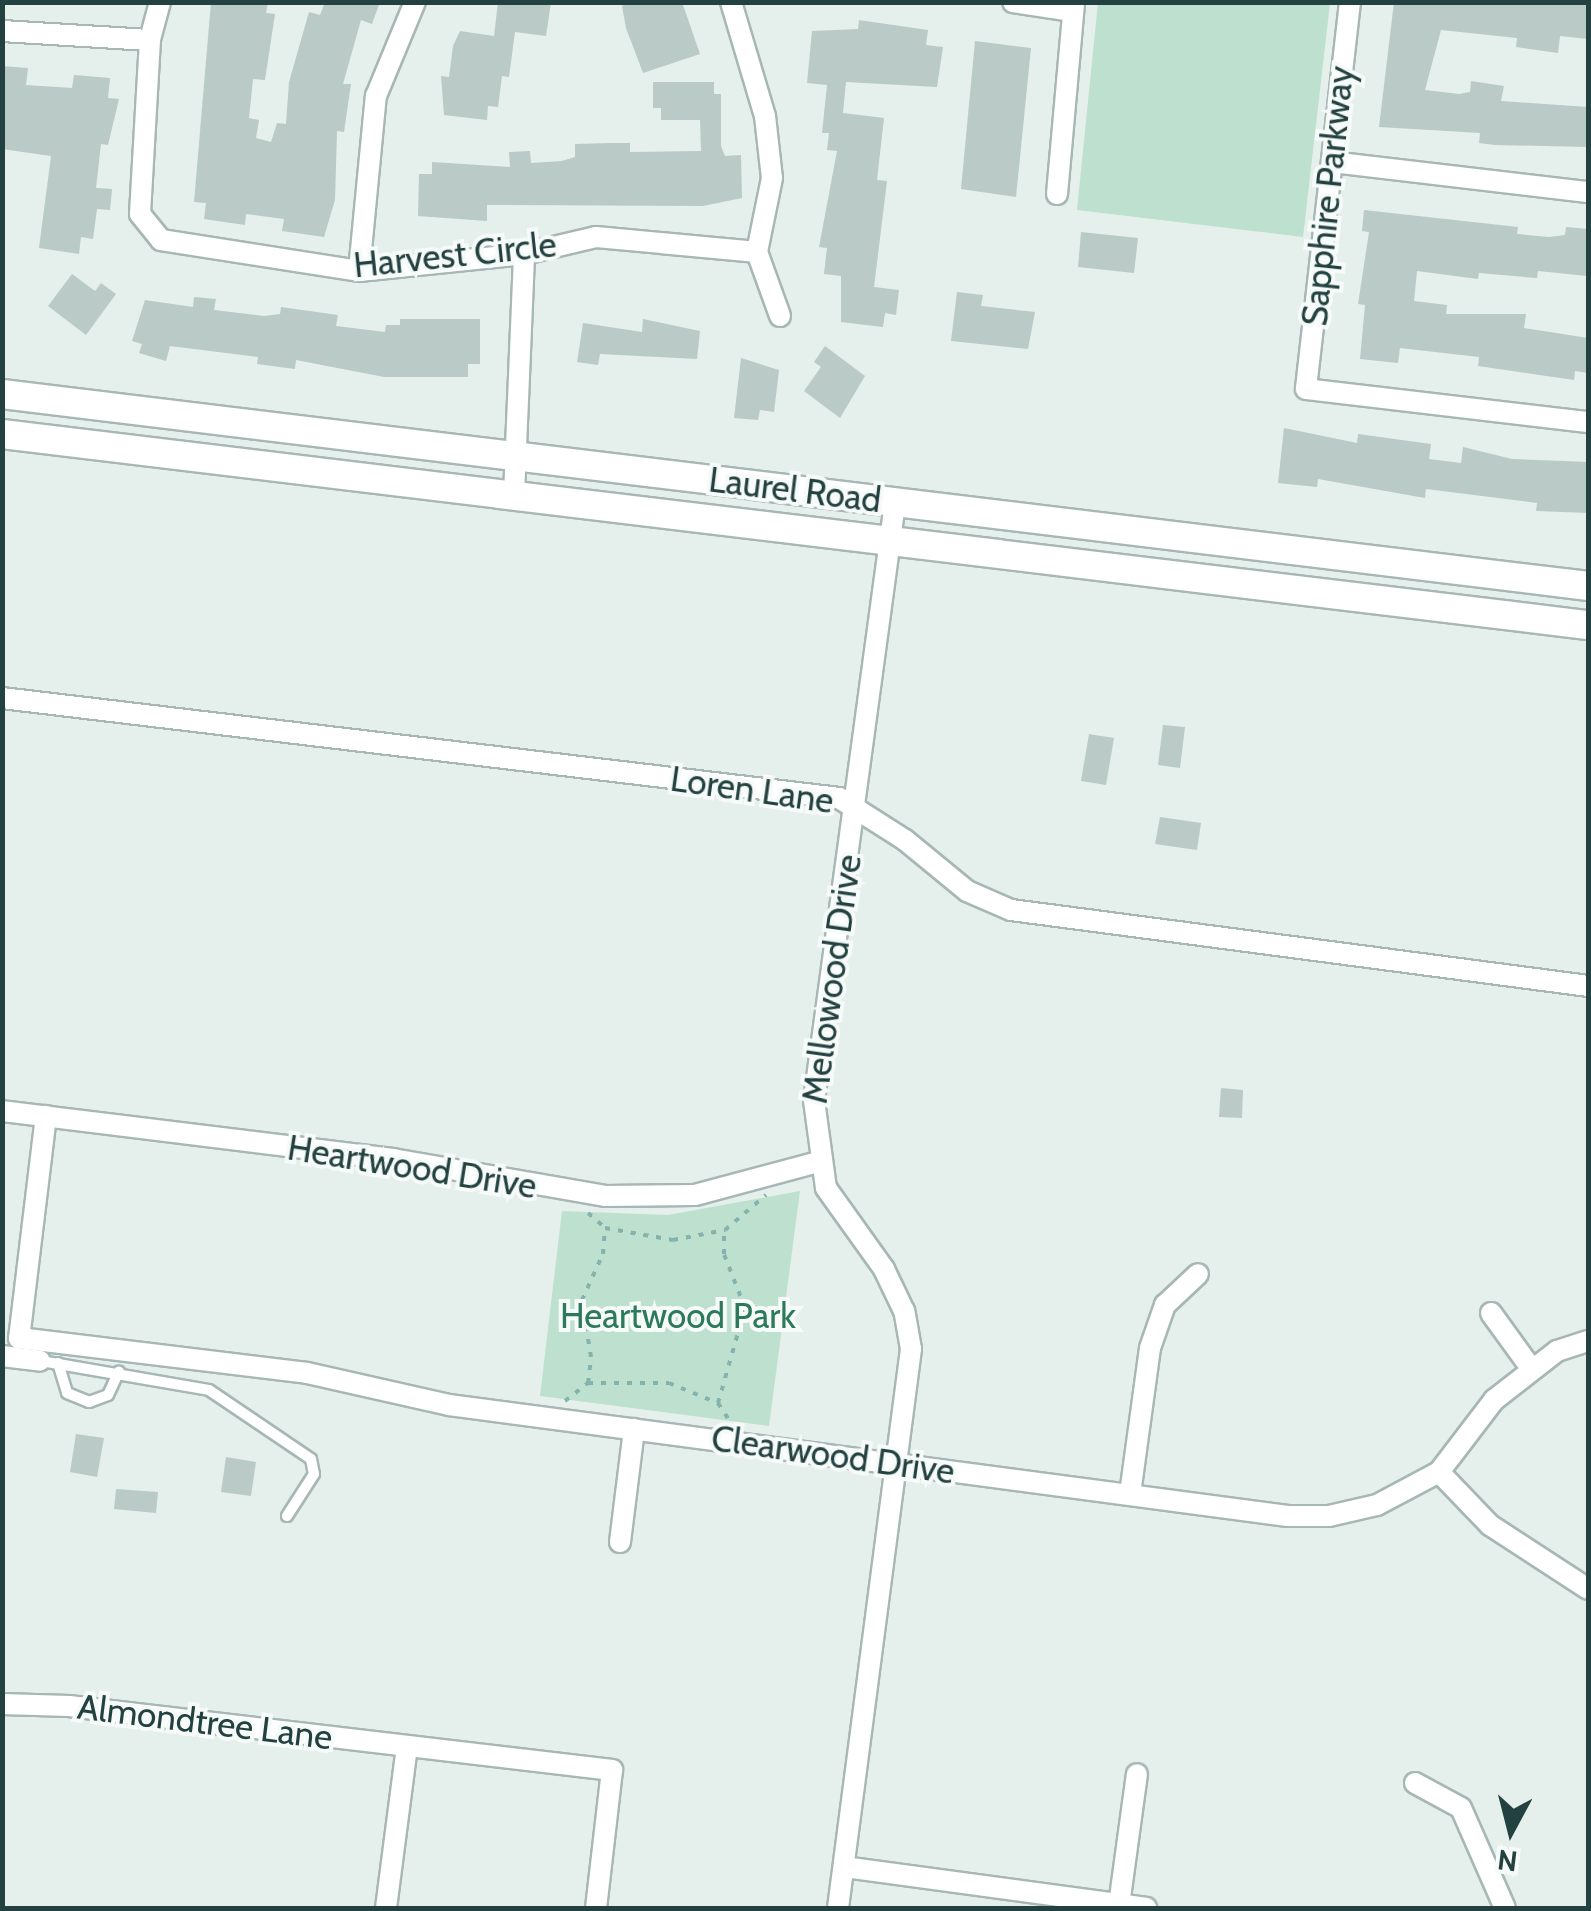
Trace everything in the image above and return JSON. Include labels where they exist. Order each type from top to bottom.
[{"type":"main road","name":"Laurel Road","points":[[2,394],[1588,586]]},
{"type":"main road","name":"Laurel Road","points":[[2,434],[1226,584],[1588,624]]},
{"type":"main road","points":[[1226,584],[1236,558],[1274,562],[1315,554]]},
{"type":"street","name":"Harvest Circle","points":[[160,2],[150,40],[140,214],[160,240],[359,272],[524,254],[596,237],[756,252]]},
{"type":"street","points":[[359,272],[376,96],[414,2]]},
{"type":"street","points":[[731,2],[765,116],[772,178],[756,252],[780,316]]},
{"type":"street","points":[[1013,2],[1073,7],[1056,194]]},
{"type":"street","name":"Sapphire Parkway","points":[[1350,2],[1306,389],[1588,422]]},
{"type":"street","points":[[2,31],[150,40]]},
{"type":"street","points":[[1332,162],[1588,192]]},
{"type":"street","points":[[514,495],[524,254]]},
{"type":"street","name":"Mellowood Drive","points":[[838,1908],[900,1464],[911,1349],[904,1311],[884,1269],[839,1213],[818,1162],[814,1100],[894,502]]},
{"type":"street","name":"Loren Lane","points":[[2,698],[839,798],[968,891],[1011,910],[1588,986]]},
{"type":"street","name":"Heartwood Drive","points":[[2,1111],[392,1159],[605,1196],[696,1195],[818,1162]]},
{"type":"street","name":"Clearwood Drive","points":[[46,1116],[19,1338],[307,1372],[449,1405],[1130,1494],[1329,1516],[1377,1505],[1439,1472],[1494,1400],[1531,1368],[1588,1341]]},
{"type":"street","points":[[1130,1494],[1150,1348],[1165,1305],[1198,1274]]},
{"type":"street","points":[[1490,1312],[1531,1368]]},
{"type":"street","points":[[2,1356],[49,1362]]},
{"type":"street","points":[[620,1542],[634,1429]]},
{"type":"street","points":[[1439,1472],[1490,1526],[1588,1589]]},
{"type":"street","name":"Almondtree Lane","points":[[2,1704],[612,1770],[596,1908]]},
{"type":"street","points":[[386,1908],[407,1746]]},
{"type":"street","points":[[1118,1905],[1137,1774]]},
{"type":"street","points":[[1414,1783],[1461,1808],[1506,1908]]},
{"type":"street","points":[[844,1867],[1146,1908]]},
{"type":"lane","points":[[49,1362],[119,1371],[209,1390],[302,1450],[314,1474],[287,1516]]},
{"type":"lane","points":[[49,1362],[67,1393],[88,1402],[108,1396],[119,1371]]},
{"type":"path","points":[[588,1212],[605,1228],[673,1240],[725,1230],[766,1196]]},
{"type":"path","points":[[588,1383],[591,1358],[582,1300],[603,1254],[605,1228]]},
{"type":"path","points":[[718,1403],[745,1308],[724,1254],[725,1230]]},
{"type":"path","points":[[564,1402],[588,1383],[668,1383],[718,1403],[731,1423]]},
{"type":"green space","points":[[1098,3],[1330,3],[1303,237],[1077,210]]},
{"type":"green space","name":"Heartwood Park","points":[[800,1191],[769,1426],[540,1396],[562,1211],[668,1215]]},
{"type":"building","points":[[211,2],[268,2],[266,13],[275,14],[265,80],[253,79],[249,118],[259,120],[256,138],[271,142],[277,123],[286,124],[289,82],[309,12],[320,15],[325,2],[380,2],[372,24],[361,20],[343,84],[351,84],[344,132],[337,131],[335,200],[324,237],[282,231],[284,219],[246,214],[245,225],[204,219],[206,203],[194,202]]},
{"type":"building","points":[[498,2],[551,2],[546,36],[515,32],[509,77],[502,76],[498,107],[488,106],[487,120],[444,115],[441,76],[449,77],[453,46],[460,31],[494,36]]},
{"type":"building","points":[[630,2],[682,2],[700,54],[643,73],[626,28],[622,6]]},
{"type":"building","points":[[1394,2],[1588,2],[1588,39],[1560,36],[1558,53],[1516,47],[1517,38],[1441,30],[1425,90],[1470,92],[1471,81],[1504,86],[1501,101],[1588,107],[1588,147],[1495,145],[1479,143],[1480,133],[1379,127]]},
{"type":"building","points":[[859,20],[928,30],[926,45],[943,47],[937,87],[846,82],[843,113],[884,118],[877,180],[887,181],[874,287],[899,290],[896,315],[885,313],[883,327],[841,322],[841,276],[824,274],[827,248],[819,247],[837,151],[827,150],[829,133],[822,133],[827,85],[807,83],[812,31],[858,29]]},
{"type":"building","points":[[975,41],[1031,48],[1016,197],[961,189]]},
{"type":"building","points":[[2,66],[28,68],[26,85],[72,88],[74,75],[110,78],[108,98],[119,99],[108,145],[101,144],[96,188],[112,189],[110,210],[97,209],[93,239],[81,237],[79,254],[39,248],[51,156],[2,149]]},
{"type":"building","points":[[653,82],[714,82],[714,94],[721,94],[721,146],[725,156],[741,155],[742,198],[703,206],[487,205],[487,221],[418,216],[419,174],[432,174],[432,162],[510,167],[509,152],[530,151],[531,163],[562,161],[575,157],[575,144],[630,143],[630,152],[701,151],[700,120],[661,120],[661,108],[653,108]]},
{"type":"building","points":[[1364,210],[1518,227],[1517,234],[1549,237],[1565,235],[1566,227],[1588,229],[1587,276],[1538,271],[1537,278],[1479,273],[1478,279],[1417,271],[1414,301],[1447,305],[1446,314],[1526,314],[1524,328],[1588,338],[1588,373],[1575,371],[1574,380],[1478,366],[1479,357],[1400,348],[1398,363],[1360,359],[1365,305],[1358,304],[1369,232],[1362,231]]},
{"type":"building","points":[[1081,232],[1138,238],[1134,273],[1078,267]]},
{"type":"building","points":[[72,274],[95,291],[101,283],[116,294],[86,335],[48,306]]},
{"type":"building","points":[[957,292],[983,295],[981,306],[1035,312],[1028,349],[951,341]]},
{"type":"building","points":[[194,297],[216,299],[214,310],[264,316],[280,314],[281,307],[338,315],[336,326],[385,332],[386,325],[400,325],[400,319],[480,319],[480,364],[468,364],[468,377],[384,377],[296,360],[295,369],[257,364],[258,357],[170,346],[166,361],[139,353],[142,344],[132,341],[145,300],[193,307]]},
{"type":"building","points":[[643,319],[700,331],[697,359],[600,354],[598,365],[577,362],[583,323],[642,332]]},
{"type":"building","points":[[825,346],[865,376],[840,418],[804,391],[821,367],[814,362]]},
{"type":"building","points":[[741,358],[779,370],[774,412],[760,410],[758,420],[734,418]]},
{"type":"building","points":[[1284,428],[1357,443],[1358,434],[1431,444],[1429,459],[1461,463],[1463,447],[1512,459],[1588,462],[1588,513],[1536,511],[1537,503],[1426,489],[1425,498],[1318,479],[1317,487],[1278,483]]},
{"type":"building","points":[[1163,725],[1185,727],[1180,768],[1158,765]]},
{"type":"building","points":[[1089,734],[1114,738],[1106,785],[1081,781]]},
{"type":"building","points":[[1160,817],[1201,823],[1197,850],[1155,844]]},
{"type":"building","points":[[1221,1088],[1243,1090],[1242,1118],[1219,1117]]},
{"type":"building","points":[[76,1434],[104,1438],[97,1477],[70,1472]]},
{"type":"building","points":[[226,1457],[256,1462],[251,1496],[221,1492]]},
{"type":"building","points":[[116,1489],[158,1492],[156,1513],[114,1509]]}]
